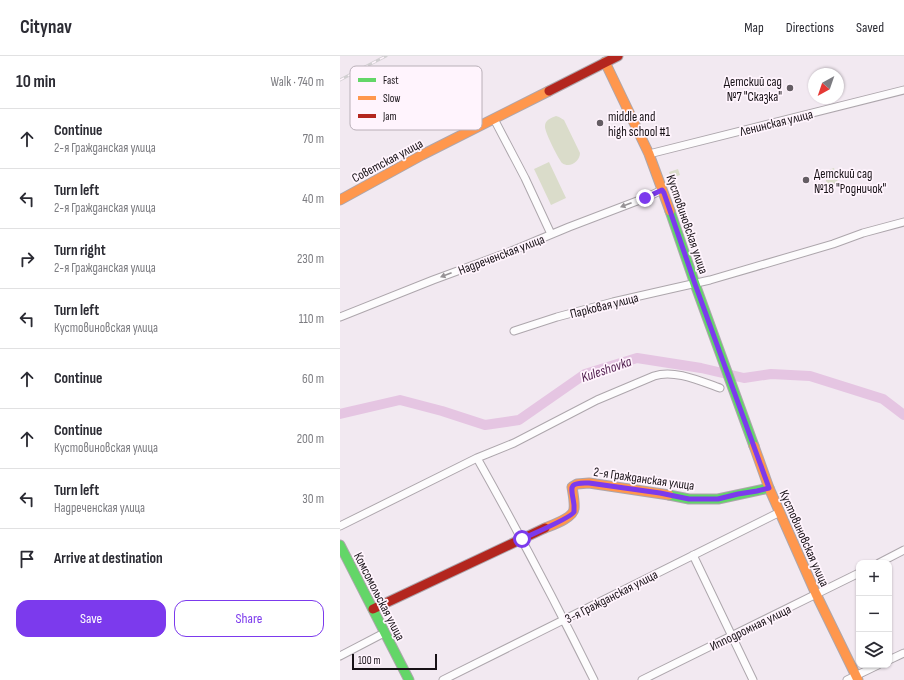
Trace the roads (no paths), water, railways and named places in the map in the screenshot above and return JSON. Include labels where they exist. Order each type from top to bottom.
[{"type":"street","name":"Советская улица","points":[[482,125],[618,56]]},
{"type":"street","name":"Кустовиновская улица","points":[[605,62],[649,154],[769,488],[853,678]]},
{"type":"street","name":"Ленинская улица","points":[[649,154],[904,90]]},
{"type":"street","points":[[494,119],[525,178],[551,234]]},
{"type":"street","name":"Советская улица","points":[[340,200],[422,155],[472,130]]},
{"type":"street","name":"Надреченская улица","points":[[340,317],[509,252],[662,190]]},
{"type":"street","name":"Парковая улица","points":[[514,330],[613,302],[695,284],[732,274],[833,244],[863,233],[904,222]]},
{"type":"street","points":[[340,526],[477,458],[514,443],[602,397],[658,375],[667,374],[682,376],[720,388]]},
{"type":"street","points":[[477,458],[522,539],[594,680]]},
{"type":"street","name":"2-я Гражданская улица","points":[[373,609],[572,514],[574,512],[572,487],[574,484],[589,483],[660,493],[689,499],[718,499],[769,488]]},
{"type":"street","name":"3-я Гражданская улица","points":[[443,680],[780,512]]},
{"type":"street","name":"Комсомольская улица","points":[[340,545],[409,680]]},
{"type":"street","points":[[885,560],[904,550]]},
{"type":"street","points":[[693,555],[754,680]]},
{"type":"street","name":"Ипподромная улица","points":[[642,680],[856,574]]},
{"type":"street","points":[[340,656],[384,633]]},
{"type":"street","points":[[892,659],[904,653]]},
{"type":"street","points":[[853,678],[872,668]]},
{"type":"waterway","name":"Kuleshovka","points":[[340,414],[400,400],[442,411],[485,425],[519,420],[585,374],[637,358],[701,368],[744,378],[771,374],[810,376],[883,399],[904,415]]},
{"type":"railway","points":[[367,66],[386,56]]},
{"type":"railway","points":[[340,80],[350,75]]},
{"type":"place","name":"Детский сад №7 \"Сказка\"","points":[[790,88]]},
{"type":"place","name":"middle and high school #1","points":[[600,123]]},
{"type":"place","name":"Детский сад №18 \"Родничок\"","points":[[806,180]]}]
